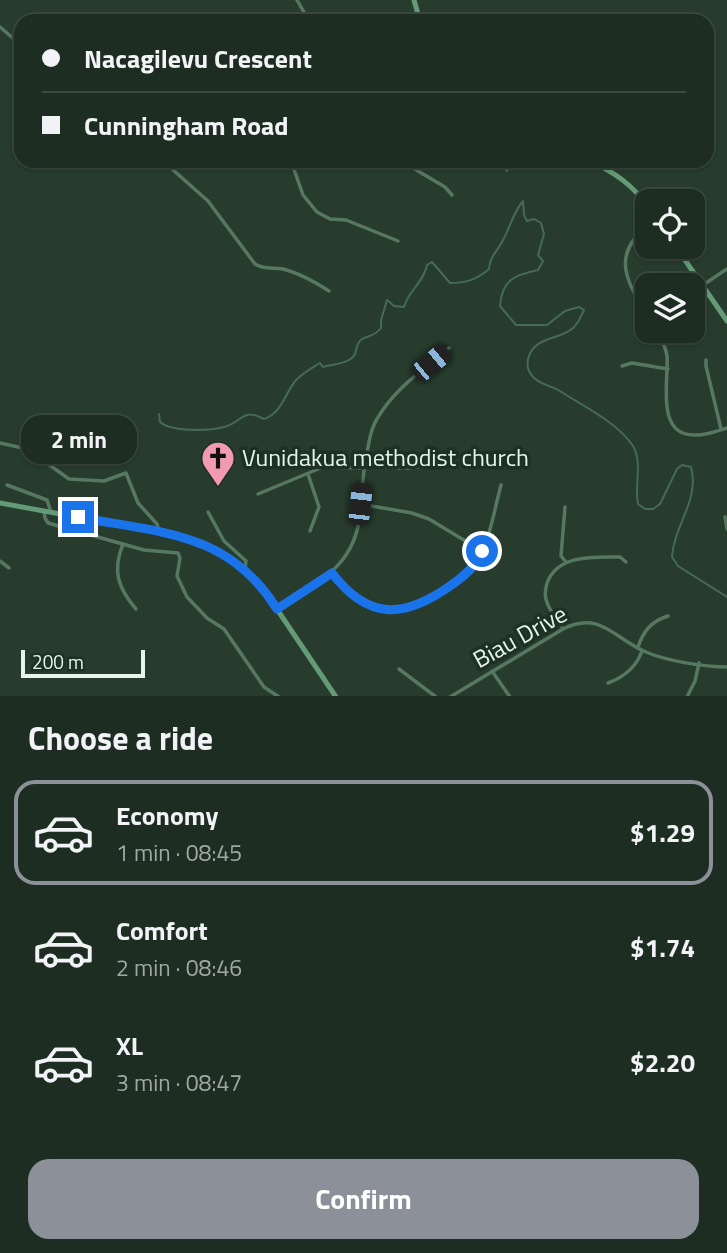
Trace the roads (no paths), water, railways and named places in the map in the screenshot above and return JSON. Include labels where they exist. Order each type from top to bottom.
[{"type":"main road","points":[[604,168],[617,175],[635,192]]},
{"type":"main road","points":[[705,288],[727,321]]},
{"type":"main road","points":[[0,503],[159,532],[208,545],[246,569],[258,581],[336,696]]},
{"type":"street","points":[[0,27],[14,39]]},
{"type":"street","points":[[171,168],[208,201],[255,264],[260,267],[284,269],[329,291]]},
{"type":"street","points":[[293,168],[303,195],[317,212],[330,219],[346,220],[398,241]]},
{"type":"street","points":[[413,168],[445,187],[453,195]]},
{"type":"street","points":[[635,237],[625,259],[625,272],[635,297]]},
{"type":"street","points":[[705,284],[727,269]]},
{"type":"street","points":[[662,343],[668,369],[666,412],[673,424],[683,432],[694,435],[727,429]]},
{"type":"street","points":[[277,609],[332,573],[352,546],[357,532],[365,466],[376,421],[396,394],[449,348]]},
{"type":"street","points":[[706,360],[721,430]]},
{"type":"street","points":[[622,366],[632,363],[668,369]]},
{"type":"street","points":[[0,443],[27,449],[66,479],[104,481],[126,473],[138,503],[157,524],[159,532]]},
{"type":"street","points":[[258,494],[332,466],[409,468],[428,465],[434,460]]},
{"type":"street","points":[[308,474],[319,508],[310,531]]},
{"type":"street","points":[[7,485],[47,500],[51,506],[45,518],[48,523],[123,544],[178,554],[177,576],[187,597],[207,618],[223,629],[264,687],[279,696]]},
{"type":"street","points":[[332,573],[346,591],[358,600],[388,610],[423,602],[446,589],[472,568],[482,551],[501,485]]},
{"type":"street","points":[[360,504],[429,519],[482,551]]},
{"type":"street","points":[[565,507],[561,556],[566,562]]},
{"type":"street","points":[[208,512],[224,541],[245,560],[246,569]]},
{"type":"street","points":[[725,517],[727,529]]},
{"type":"street","points":[[123,544],[116,570],[124,591],[136,609]]},
{"type":"street","points":[[563,629],[545,597],[551,575],[558,567],[566,562],[596,557],[620,557],[625,562]]},
{"type":"street","points":[[0,561],[9,568]]},
{"type":"street","points":[[608,683],[634,667],[642,635],[648,627],[668,616]]},
{"type":"street","name":"Biau Drive","points":[[450,696],[563,629],[582,621],[590,621],[606,628],[640,649],[661,657],[727,667]]},
{"type":"street","points":[[687,696],[695,681],[699,663]]},
{"type":"street","points":[[399,669],[436,696]]},
{"type":"street","points":[[492,671],[510,696]]},
{"type":"waterway","points":[[159,414],[160,422],[173,428],[190,430],[224,427],[246,415],[264,419],[270,416],[296,380],[305,373],[320,363],[323,367],[345,362],[353,357],[360,341],[381,328],[387,300],[394,306],[404,307],[427,265],[432,262],[450,283],[471,280],[489,269],[493,256],[523,201],[527,221],[534,219],[541,223],[544,234],[538,255],[543,261],[538,270],[511,280],[503,290],[500,306],[516,325],[547,325],[565,311],[579,307],[584,310],[578,322],[568,332],[543,342],[532,350],[528,359],[529,371],[539,381],[600,416],[626,437],[636,453],[638,504],[645,509],[653,509],[660,504],[677,469],[682,465],[691,467],[692,490],[672,557],[678,566],[727,597]]},
{"type":"place","name":"Vunidakua methodist church","points":[[218,488]]}]
